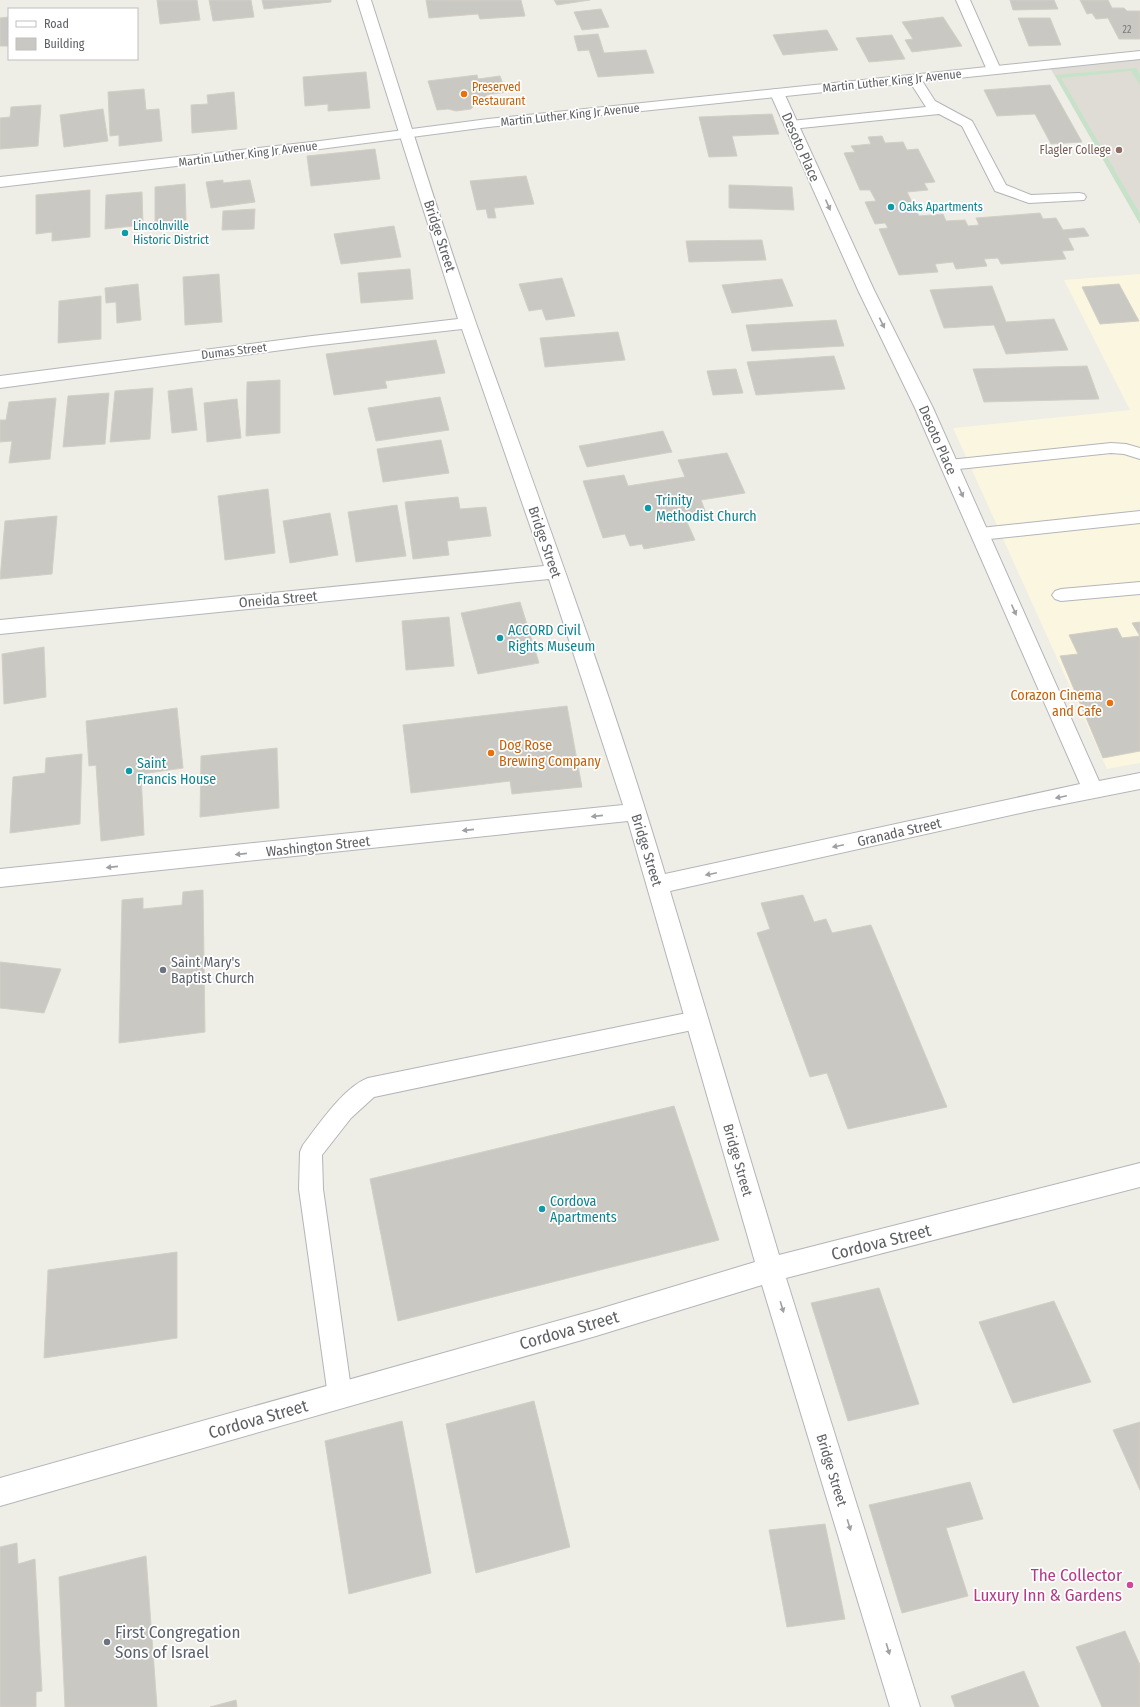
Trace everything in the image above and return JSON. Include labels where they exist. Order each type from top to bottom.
[{"type":"street","name":"Bridge Street","points":[[364,0],[468,323],[556,572],[636,812],[770,1270],[906,1707]]},
{"type":"street","points":[[963,0],[994,70]]},
{"type":"street","name":"Martin Luther King Jr Avenue","points":[[0,182],[408,134],[488,123],[1140,55]]},
{"type":"street","name":"Desoto Place","points":[[777,93],[866,290],[924,408],[1093,790]]},
{"type":"street","name":"Dumas Street","points":[[0,382],[312,341],[468,323]]},
{"type":"street","name":"Oneida Street","points":[[0,627],[556,572]]},
{"type":"street","name":"Granada Street","points":[[658,885],[1140,781]]},
{"type":"street","name":"Washington Street","points":[[0,878],[636,812]]},
{"type":"street","name":"Cordova Street","points":[[0,1492],[596,1323],[770,1270],[1138,1180]]},
{"type":"lane","points":[[914,79],[930,104],[967,124],[1000,188],[1029,200],[1079,197]]},
{"type":"lane","points":[[791,125],[939,110]]},
{"type":"lane","points":[[949,465],[1111,448],[1140,454]]},
{"type":"lane","points":[[980,534],[1140,517]]},
{"type":"lane","points":[[1061,595],[1140,588]]},
{"type":"lane","points":[[340,1396],[312,1189],[311,1152],[343,1111],[368,1088],[697,1020]]},
{"type":"shaded area","name":"Flagler College","points":[[1140,55],[1140,224],[1048,64]]},
{"type":"shaded area","points":[[1140,274],[1140,763],[1107,769],[953,428],[1130,410],[1064,280]]},
{"type":"green space","points":[[1136,68],[1140,75],[1140,85],[1131,71],[1061,78],[1140,214],[1140,224],[1055,75]]},
{"type":"building","points":[[157,0],[197,0],[200,20],[160,24]]},
{"type":"building","points":[[209,0],[251,0],[254,17],[213,21]]},
{"type":"building","points":[[262,0],[331,0],[331,2],[264,9]]},
{"type":"building","points":[[426,0],[521,0],[525,16],[480,19],[478,14],[429,18]]},
{"type":"building","points":[[554,0],[590,0],[557,5]]},
{"type":"building","points":[[1010,0],[1054,0],[1058,9],[1013,10]]},
{"type":"building","points":[[1080,0],[1108,0],[1112,8],[1124,8],[1127,11],[1140,11],[1140,39],[1119,39],[1108,18],[1096,19],[1092,13],[1087,14]]},
{"type":"building","points":[[601,9],[609,27],[582,30],[574,12]]},
{"type":"building","points":[[8,17],[8,46],[0,46],[0,18]]},
{"type":"building","points":[[943,17],[962,46],[912,52],[905,40],[913,39],[902,22]]},
{"type":"building","points":[[1018,18],[1050,18],[1061,45],[1029,46]]},
{"type":"building","points":[[827,30],[838,50],[783,55],[773,35]]},
{"type":"building","points":[[598,34],[604,53],[646,50],[654,73],[598,77],[589,50],[578,51],[574,36]]},
{"type":"building","points":[[892,35],[905,59],[869,62],[856,38]]},
{"type":"building","points":[[366,72],[370,108],[328,111],[328,104],[305,106],[303,77]]},
{"type":"building","name":"Preserved Restaurant","points":[[477,75],[478,79],[500,76],[506,92],[486,95],[489,103],[476,104],[471,109],[456,111],[448,109],[437,110],[428,81]]},
{"type":"building","points":[[1050,85],[1082,142],[1051,144],[1035,114],[997,116],[984,90]]},
{"type":"building","points":[[144,89],[146,110],[159,109],[162,141],[119,146],[119,135],[110,136],[108,92]]},
{"type":"building","points":[[234,92],[237,129],[192,133],[191,105],[208,104],[207,95]]},
{"type":"building","points":[[41,105],[38,146],[0,149],[0,118],[10,117],[11,107]]},
{"type":"building","points":[[103,109],[108,141],[64,147],[60,115]]},
{"type":"building","points":[[772,114],[779,134],[732,136],[737,156],[709,157],[699,117]]},
{"type":"building","name":"Oaks Apartments","points":[[882,136],[885,143],[903,142],[907,150],[918,149],[935,182],[924,183],[928,190],[907,192],[919,216],[943,214],[946,221],[965,220],[968,226],[979,225],[976,218],[1040,213],[1043,219],[1056,218],[1063,230],[1084,228],[1089,236],[1068,238],[1074,250],[1062,251],[1066,259],[1001,264],[998,258],[984,259],[987,266],[956,269],[953,262],[935,264],[938,272],[899,275],[879,229],[888,228],[885,223],[875,224],[865,202],[876,201],[870,190],[860,190],[844,153],[855,152],[851,146],[871,144],[868,137]]},
{"type":"building","points":[[375,149],[380,179],[311,186],[307,156]]},
{"type":"building","points":[[526,176],[534,204],[494,208],[496,218],[488,218],[486,209],[477,210],[470,181]]},
{"type":"building","points":[[223,180],[223,183],[250,180],[255,202],[211,208],[206,182]]},
{"type":"building","points":[[185,184],[186,220],[155,223],[155,187]]},
{"type":"building","points":[[729,185],[792,187],[794,210],[729,208]]},
{"type":"building","points":[[90,190],[90,237],[52,241],[52,232],[36,234],[36,195]]},
{"type":"building","points":[[142,192],[143,225],[105,229],[106,195]]},
{"type":"building","points":[[255,209],[254,229],[222,230],[223,211]]},
{"type":"building","points":[[394,226],[401,257],[341,264],[334,234]]},
{"type":"building","points":[[762,240],[766,260],[689,262],[686,241]]},
{"type":"building","points":[[410,269],[413,299],[361,303],[358,273]]},
{"type":"building","points":[[219,274],[222,322],[185,325],[183,277]]},
{"type":"building","points":[[562,278],[575,316],[546,320],[542,309],[529,311],[519,284]]},
{"type":"building","points":[[782,279],[793,306],[732,313],[722,285]]},
{"type":"building","points":[[138,284],[141,320],[117,323],[116,302],[106,303],[105,288]]},
{"type":"building","points":[[1119,284],[1139,321],[1100,324],[1082,287]]},
{"type":"building","points":[[992,286],[1006,322],[1054,319],[1068,350],[1006,354],[994,325],[944,328],[930,290]]},
{"type":"building","points":[[101,296],[101,339],[58,343],[59,301]]},
{"type":"building","points":[[836,320],[844,346],[752,351],[746,325]]},
{"type":"building","points":[[618,332],[625,360],[545,367],[540,338]]},
{"type":"building","points":[[436,340],[445,373],[385,381],[387,388],[334,395],[326,354]]},
{"type":"building","points":[[834,356],[845,389],[756,395],[747,362]]},
{"type":"building","points":[[1087,366],[1099,399],[984,402],[973,369]]},
{"type":"building","points":[[736,369],[743,393],[713,395],[707,371]]},
{"type":"building","points":[[280,380],[280,433],[246,436],[247,382]]},
{"type":"building","points":[[153,388],[150,439],[110,442],[115,391]]},
{"type":"building","points":[[192,388],[197,430],[172,433],[168,391]]},
{"type":"building","points":[[109,393],[105,444],[63,447],[68,396]]},
{"type":"building","points":[[440,397],[449,430],[376,441],[368,408]]},
{"type":"building","points":[[56,398],[50,459],[9,463],[12,441],[0,442],[0,420],[6,420],[9,402]]},
{"type":"building","points":[[237,399],[241,438],[207,442],[204,403]]},
{"type":"building","points":[[663,431],[672,452],[587,467],[579,446]]},
{"type":"building","points":[[441,440],[449,473],[383,482],[377,449]]},
{"type":"building","name":"Trinity Methodist Church","points":[[727,453],[745,493],[701,500],[707,516],[686,520],[695,540],[644,549],[642,544],[630,546],[625,534],[603,538],[583,481],[624,475],[628,486],[685,477],[678,460]]},
{"type":"building","points":[[268,489],[275,553],[225,560],[218,496]]},
{"type":"building","points":[[458,497],[460,509],[486,507],[491,536],[447,541],[449,555],[413,559],[405,502]]},
{"type":"building","points":[[397,505],[406,556],[356,562],[348,512]]},
{"type":"building","points":[[330,513],[338,555],[290,563],[283,521]]},
{"type":"building","points":[[57,516],[52,574],[0,579],[5,521]]},
{"type":"building","name":"ACCORD Civil Rights Museum","points":[[520,602],[539,663],[478,674],[461,613]]},
{"type":"building","points":[[449,617],[454,666],[406,670],[402,621]]},
{"type":"building","points":[[1140,622],[1140,636],[1132,623]]},
{"type":"building","name":"Corazon Cinema and Cafe","points":[[1117,628],[1122,638],[1140,636],[1140,751],[1103,758],[1060,656],[1078,654],[1069,635]]},
{"type":"building","points":[[44,647],[46,697],[4,704],[2,654]]},
{"type":"building","name":"Dog Rose Brewing Company","points":[[567,706],[582,787],[512,794],[510,781],[411,793],[403,725]]},
{"type":"building","name":"Saint Francis House","points":[[177,708],[183,768],[141,774],[144,835],[101,841],[96,765],[89,766],[86,721]]},
{"type":"building","points":[[277,748],[279,808],[200,817],[201,756]]},
{"type":"building","points":[[82,754],[80,824],[10,833],[13,777],[45,773],[46,758]]},
{"type":"building","name":"Saint Mary's Baptist Church","points":[[203,890],[205,1032],[119,1043],[122,900],[143,898],[143,909],[182,905],[183,892]]},
{"type":"building","points":[[803,895],[814,922],[826,919],[832,933],[871,925],[947,1107],[848,1129],[827,1073],[810,1077],[757,933],[770,929],[761,903]]},
{"type":"building","points":[[0,962],[61,969],[44,1013],[0,1008]]},
{"type":"building","name":"Cordova Apartments","points":[[674,1106],[719,1240],[398,1321],[370,1179]]},
{"type":"building","points":[[177,1252],[177,1338],[44,1358],[48,1270]]},
{"type":"building","points":[[879,1288],[919,1404],[848,1421],[811,1303]]},
{"type":"building","points":[[1054,1301],[1091,1382],[1013,1403],[979,1322]]},
{"type":"building","points":[[534,1401],[570,1547],[476,1573],[446,1424]]},
{"type":"building","points":[[402,1421],[431,1573],[349,1594],[325,1441]]},
{"type":"building","points":[[1140,1422],[1140,1490],[1113,1430]]},
{"type":"building","points":[[970,1482],[983,1519],[946,1528],[968,1596],[902,1613],[869,1505]]},
{"type":"building","points":[[825,1524],[845,1619],[787,1627],[769,1530]]},
{"type":"building","points":[[17,1543],[18,1564],[35,1559],[42,1691],[36,1692],[36,1707],[0,1707],[0,1547]]},
{"type":"building","name":"First Congregation Sons of Israel","points":[[146,1556],[157,1707],[65,1707],[59,1577]]},
{"type":"building","points":[[1125,1631],[1140,1665],[1140,1707],[1102,1707],[1076,1647]]},
{"type":"building","points":[[1024,1671],[1039,1707],[955,1707],[951,1696]]},
{"type":"building","name":"First Congregation Sons of Israel","points":[[236,1700],[237,1707],[210,1707]]},
{"type":"place","name":"Preserved Restaurant","points":[[464,94]]},
{"type":"place","name":"Flagler College","points":[[1119,150]]},
{"type":"place","name":"Oaks Apartments","points":[[891,207]]},
{"type":"place","name":"Lincolnville Historic District","points":[[125,233]]},
{"type":"place","name":"Trinity Methodist Church","points":[[648,508]]},
{"type":"place","name":"ACCORD Civil Rights Museum","points":[[500,638]]},
{"type":"place","name":"Corazon Cinema and Cafe","points":[[1110,703]]},
{"type":"place","name":"Dog Rose Brewing Company","points":[[491,753]]},
{"type":"place","name":"Saint Francis House","points":[[129,771]]},
{"type":"place","name":"Saint Mary's Baptist Church","points":[[163,970]]},
{"type":"place","name":"Cordova Apartments","points":[[542,1209]]},
{"type":"place","name":"The Collector Luxury Inn & Gardens","points":[[1130,1585]]},
{"type":"place","name":"First Congregation Sons of Israel","points":[[107,1642]]}]
